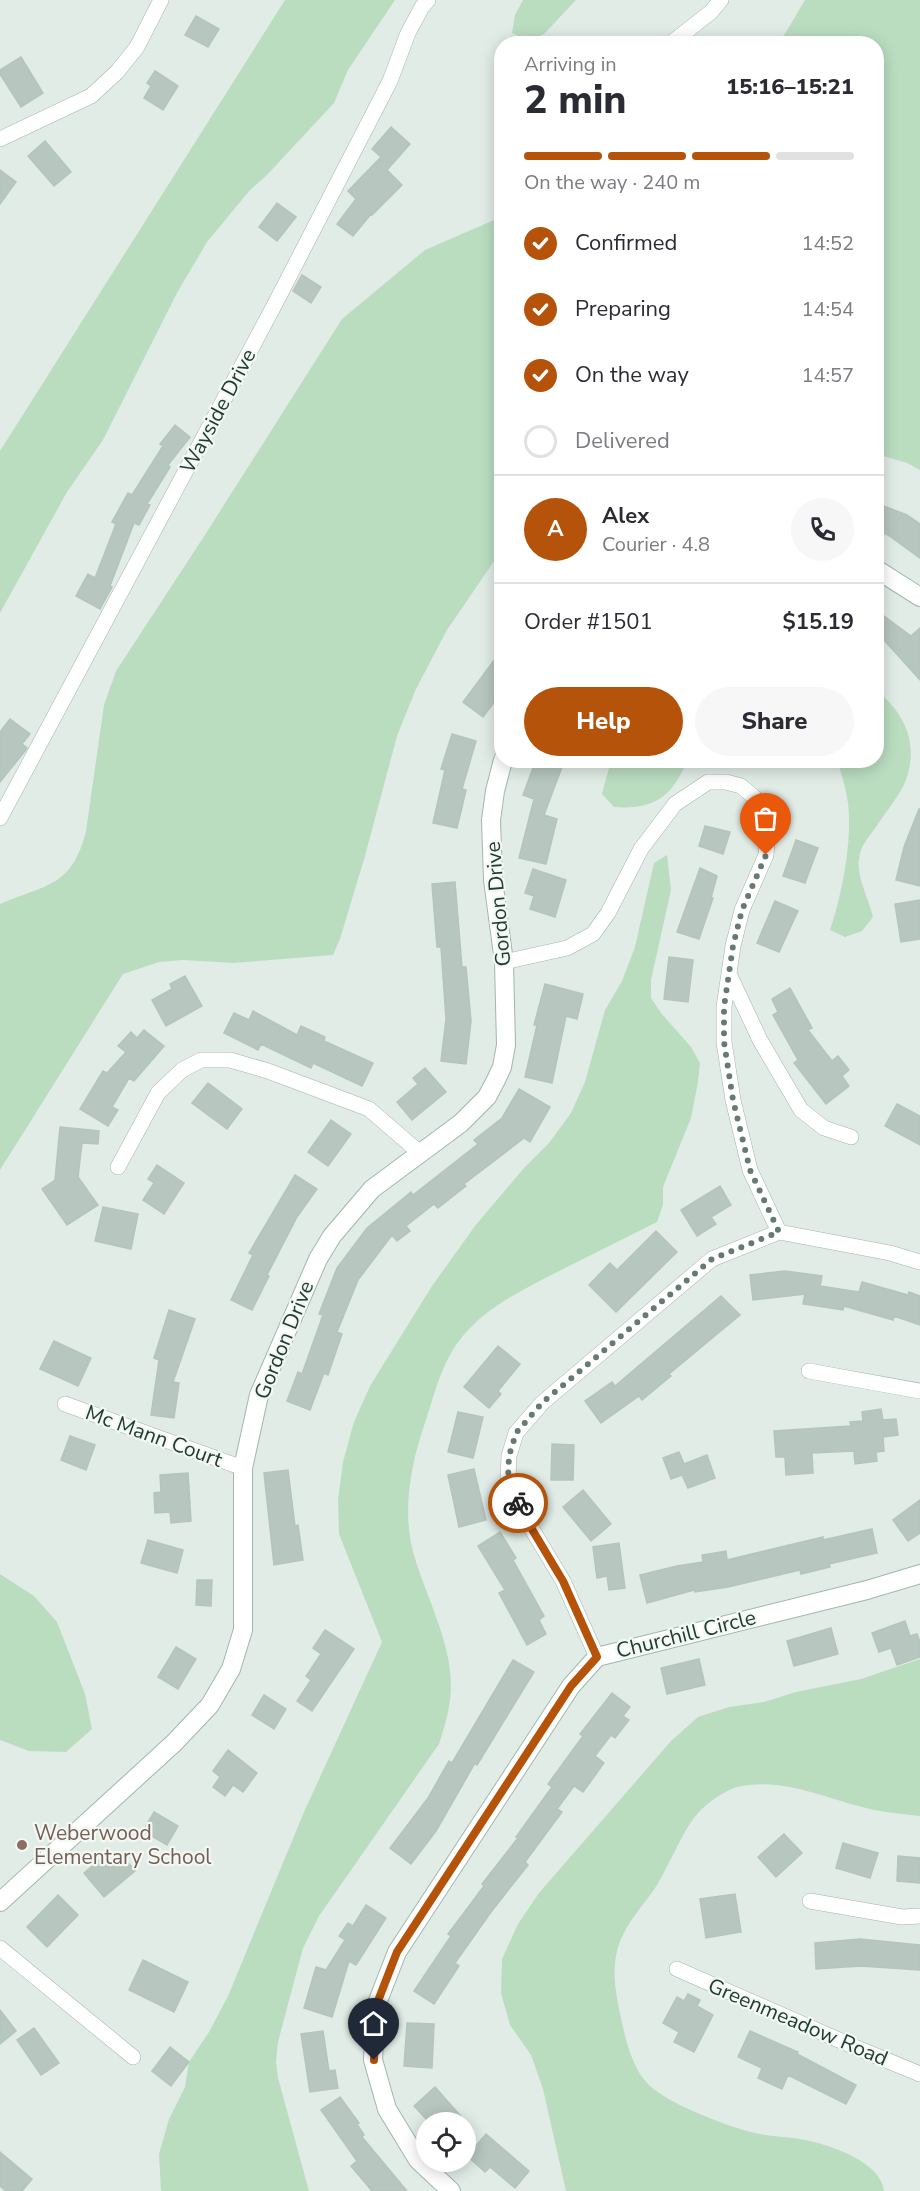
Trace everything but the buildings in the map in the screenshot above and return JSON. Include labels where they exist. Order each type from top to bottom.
[{"type":"street","points":[[0,140],[91,96],[117,72],[137,47],[161,0]]},
{"type":"street","name":"Wayside Drive","points":[[0,818],[275,304],[390,81],[408,33],[428,0]]},
{"type":"street","points":[[680,36],[711,12],[722,0]]},
{"type":"street","points":[[884,574],[920,597]]},
{"type":"street","name":"Gordon Drive","points":[[0,1902],[174,1743],[210,1705],[231,1669],[243,1630],[243,1468],[259,1395],[318,1259],[332,1236],[372,1189],[461,1123],[477,1108],[487,1097],[502,1067],[506,1045],[504,962],[494,880],[491,820],[501,768]]},
{"type":"street","points":[[504,962],[567,948],[593,934],[608,913],[641,849],[675,804],[708,782],[726,782],[741,786],[763,809],[768,831],[766,855],[742,910],[724,1007],[724,1042],[733,1100],[750,1170],[779,1232],[890,1253],[920,1262]]},
{"type":"street","points":[[729,974],[760,1040],[801,1110],[824,1128],[851,1137]]},
{"type":"street","points":[[118,1167],[158,1093],[182,1070],[201,1060],[230,1060],[268,1071],[369,1109],[420,1153]]},
{"type":"street","name":"Churchill Circle","points":[[779,1232],[712,1259],[542,1403],[516,1433],[509,1456],[508,1479],[524,1516],[563,1581],[597,1657],[867,1590],[920,1574]]},
{"type":"street","points":[[809,1371],[920,1391]]},
{"type":"street","name":"Mc Mann Court","points":[[65,1404],[243,1468]]},
{"type":"street","points":[[451,2191],[418,2160],[387,2109],[374,2060],[376,2006],[397,1952],[571,1686],[597,1657]]},
{"type":"street","points":[[810,1900],[902,1917],[920,1916]]},
{"type":"street","points":[[0,1948],[133,2057]]},
{"type":"street","name":"Greenmeadow Road","points":[[677,1969],[920,2074]]},
{"type":"green space","points":[[285,0],[395,0],[348,70],[334,103],[250,190],[207,242],[178,291],[103,440],[67,492],[0,613],[0,451]]},
{"type":"green space","points":[[523,0],[576,0],[539,36],[518,36],[512,33],[515,15]]},
{"type":"green space","points":[[805,0],[920,0],[920,470],[907,463],[884,456],[884,36],[784,36]]},
{"type":"green space","points":[[494,220],[494,561],[447,630],[416,689],[397,736],[365,856],[333,955],[233,963],[183,960],[159,962],[123,974],[0,1170],[0,904],[55,881],[73,863],[86,831],[104,705],[116,671],[342,319],[425,250]]},
{"type":"green space","points":[[884,697],[896,710],[908,733],[911,758],[909,771],[904,785],[861,850],[860,876],[873,917],[862,931],[845,937],[830,930],[839,900],[848,847],[849,812],[839,768],[884,768]]},
{"type":"green space","points":[[609,768],[684,768],[668,792],[651,803],[640,806],[614,807],[602,794]]},
{"type":"green space","points":[[667,855],[671,890],[651,980],[651,998],[691,1047],[700,1063],[691,1118],[663,1187],[663,1205],[657,1222],[538,1282],[495,1307],[470,1328],[459,1341],[447,1361],[438,1384],[414,1459],[408,1507],[410,1539],[414,1555],[447,1652],[450,1669],[450,1701],[439,1744],[319,1916],[303,1948],[278,2042],[276,2062],[278,2078],[309,2191],[161,2191],[159,2154],[169,2119],[185,2087],[189,2062],[209,2032],[228,1996],[304,1812],[382,1642],[339,1534],[338,1500],[343,1462],[354,1422],[370,1386],[432,1286],[475,1226],[524,1168],[549,1143],[571,1113],[585,1082],[605,1010],[622,981],[635,947],[654,863]]},
{"type":"green space","points":[[0,1574],[34,1596],[57,1622],[85,1694],[92,1729],[66,1752],[29,1751],[0,1740]]},
{"type":"green space","points":[[920,1659],[920,1816],[875,1810],[789,1787],[754,1784],[729,1790],[709,1803],[691,1822],[657,1885],[625,1930],[618,1947],[615,1965],[616,1991],[628,2045],[638,2071],[649,2085],[683,2106],[726,2124],[758,2134],[816,2142],[853,2156],[874,2172],[881,2181],[884,2191],[566,2191],[543,2089],[531,2055],[510,2025],[501,1993],[502,1959],[518,1924],[539,1893],[671,1741],[698,1717],[729,1707],[764,1702],[796,1692],[861,1679]]},
{"type":"way so far","points":[[518,1503],[508,1479],[509,1456],[516,1433],[542,1403],[712,1259],[779,1232],[750,1170],[733,1100],[724,1042],[724,1007],[733,946],[742,910],[766,855]]},
{"type":"place","name":"Weberwood Elementary School","points":[[22,1845]]},
{"type":"route","points":[[374,2060],[376,2006],[397,1952],[571,1686],[597,1657],[563,1581],[518,1503]]}]
